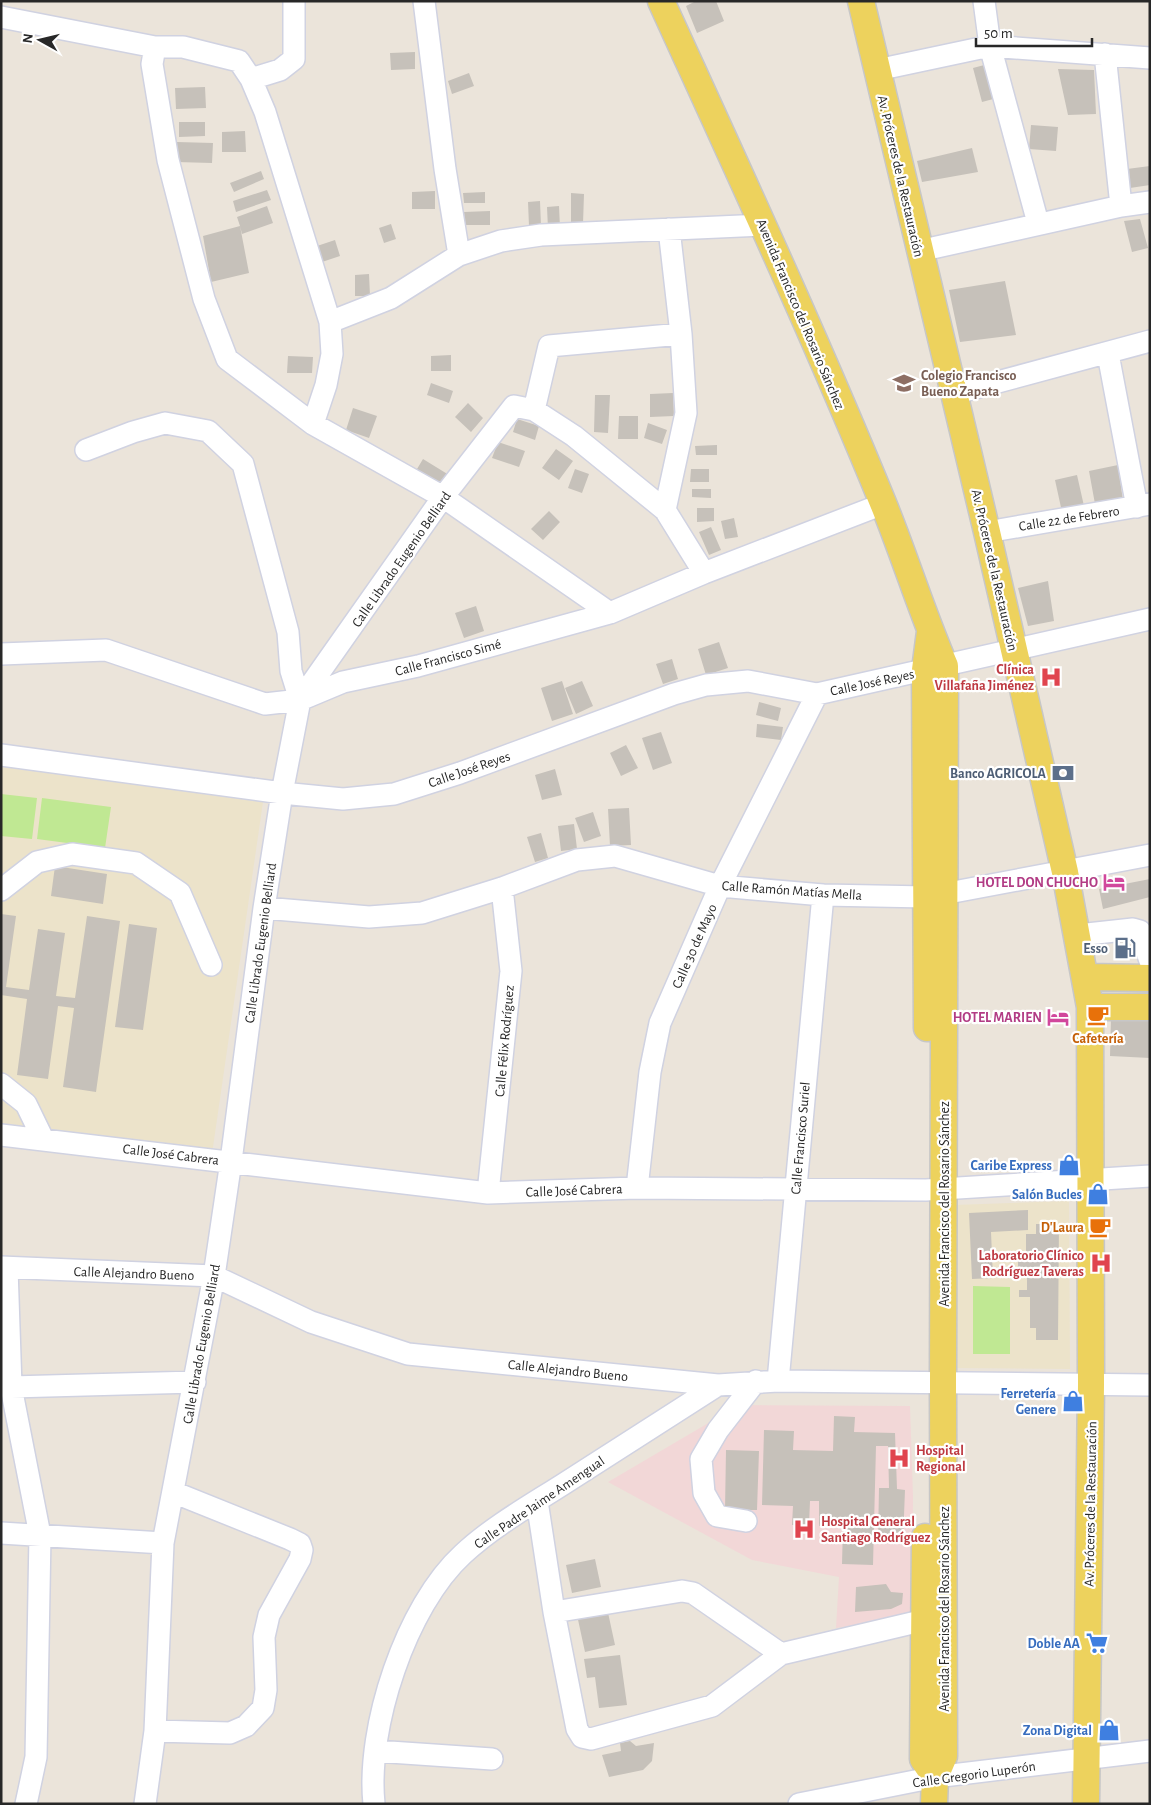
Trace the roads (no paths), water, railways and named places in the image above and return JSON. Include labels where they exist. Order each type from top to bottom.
[{"type":"main road","name":"Avenida Francisco del Rosario Sánchez","points":[[661,1],[763,225],[883,504],[930,632],[935,668],[934,1383],[944,1756],[935,1777],[934,1804]]},
{"type":"main road","name":"Av. Próceres de la Restauración","points":[[861,1],[987,532],[1065,872],[1086,977],[1090,1007],[1092,1384],[1086,1804]]},
{"type":"main road","points":[[1086,977],[1150,978]]},
{"type":"main road","points":[[1090,1007],[1150,1007]]},
{"type":"main road","name":"Avenida Francisco del Rosario Sánchez","points":[[934,1383],[925,1620],[923,1759],[935,1777]]},
{"type":"street","points":[[251,79],[280,70],[294,59],[294,1]]},
{"type":"street","points":[[424,1],[445,169],[459,255]]},
{"type":"street","points":[[984,1],[990,46],[1038,223]]},
{"type":"street","points":[[1,17],[155,47],[183,47],[239,61],[251,79],[265,112],[330,322],[332,354],[326,385],[313,424]]},
{"type":"street","points":[[877,70],[990,46],[1150,58]]},
{"type":"street","points":[[155,47],[152,64],[168,160],[204,299],[227,359],[313,424],[444,497],[610,613]]},
{"type":"street","points":[[1105,54],[1121,206]]},
{"type":"street","points":[[919,250],[1038,223],[1150,202]]},
{"type":"street","points":[[330,322],[391,298],[459,255],[501,240],[541,235],[763,225]]},
{"type":"street","points":[[665,510],[686,413],[681,334],[669,230]]},
{"type":"street","points":[[681,334],[549,346],[534,410],[574,436],[665,510],[704,573]]},
{"type":"street","points":[[953,394],[1108,354],[1150,341]]},
{"type":"street","points":[[1108,354],[1143,506]]},
{"type":"street","name":"Calle Librado Eugenio Belliard","points":[[145,1804],[155,1731],[163,1544],[214,1276],[232,1161],[264,908],[282,793],[300,700],[444,497],[514,406],[534,410]]},
{"type":"street","points":[[86,450],[133,432],[165,423],[208,431],[243,464],[286,623],[290,671],[300,700]]},
{"type":"street","name":"Calle Francisco Simé","points":[[1,654],[106,650],[265,704],[300,700],[343,682],[418,666],[610,613],[704,573],[883,504]]},
{"type":"street","name":"Calle 22 de Febrero","points":[[987,532],[1143,506]]},
{"type":"street","name":"Calle José Reyes","points":[[1,755],[282,793],[343,799],[394,794],[460,773],[674,694],[706,685],[748,680],[818,694],[1150,619]]},
{"type":"street","name":"Calle 30 de Mayo","points":[[637,1188],[650,1072],[660,1023],[720,886],[818,694]]},
{"type":"street","points":[[1,890],[37,862],[72,854],[136,863],[180,894],[211,965]]},
{"type":"street","name":"Calle Ramón Matías Mella","points":[[264,908],[369,917],[422,913],[502,888],[577,860],[615,856],[720,886],[823,895],[936,896],[1150,855]]},
{"type":"street","name":"Calle Félix Rodríguez","points":[[488,1193],[511,972],[502,888]]},
{"type":"street","name":"Calle Francisco Suriel","points":[[778,1381],[823,895]]},
{"type":"street","points":[[1078,935],[1133,929],[1140,931],[1150,962]]},
{"type":"street","points":[[1,1084],[26,1104],[43,1139]]},
{"type":"street","name":"Calle José Cabrera","points":[[1,1134],[488,1193],[637,1188],[935,1189],[1150,1176]]},
{"type":"street","points":[[4,1267],[11,1387],[40,1535],[36,1757],[26,1804]]},
{"type":"street","name":"Calle Alejandro Bueno","points":[[4,1267],[214,1276],[311,1322],[408,1354],[718,1385],[756,1381],[1150,1384]]},
{"type":"street","points":[[746,1521],[717,1516],[704,1493],[701,1459],[718,1430],[756,1381]]},
{"type":"street","points":[[11,1387],[195,1382]]},
{"type":"street","name":"Calle Padre Jaime Amengual","points":[[374,1804],[375,1751],[381,1713],[400,1654],[414,1620],[433,1589],[462,1554],[537,1501],[718,1385]]},
{"type":"street","points":[[155,1731],[230,1732],[246,1726],[263,1708],[266,1690],[264,1637],[268,1615],[300,1559],[302,1550],[300,1544],[294,1541],[173,1492]]},
{"type":"street","points":[[537,1501],[554,1612],[577,1729],[582,1737],[591,1739],[712,1706],[781,1654],[925,1620]]},
{"type":"street","points":[[1,1533],[163,1544]]},
{"type":"street","points":[[554,1612],[667,1592],[693,1593],[781,1654]]},
{"type":"street","points":[[375,1751],[492,1759]]},
{"type":"street","name":"Calle Gregorio Luperón","points":[[798,1804],[935,1777],[1150,1751]]},
{"type":"place","name":"Colegio Francisco Bueno Zapata","points":[[904,383]]},
{"type":"place","name":"Clínica Villafaña Jiménez","points":[[1051,677]]},
{"type":"place","name":"Banco AGRICOLA","points":[[1063,773]]},
{"type":"place","name":"HOTEL DON CHUCHO","points":[[1114,882]]},
{"type":"place","name":"Esso","points":[[1125,948]]},
{"type":"place","name":"Cafetería","points":[[1098,1015]]},
{"type":"place","name":"HOTEL MARIEN","points":[[1058,1017]]},
{"type":"place","name":"Caribe Express","points":[[1069,1165]]},
{"type":"place","name":"Salón Bucles","points":[[1098,1194]]},
{"type":"place","name":"D'Laura","points":[[1100,1227]]},
{"type":"place","name":"Laboratorio Clínico Rodríguez Taveras","points":[[1101,1263]]},
{"type":"place","name":"Ferretería Genere","points":[[1073,1401]]},
{"type":"place","name":"Hospital Regional","points":[[899,1458]]},
{"type":"place","name":"Hospital General Santiago Rodríguez","points":[[804,1529]]},
{"type":"place","name":"Doble AA","points":[[1097,1643]]},
{"type":"place","name":"Zona Digital","points":[[1109,1730]]}]
